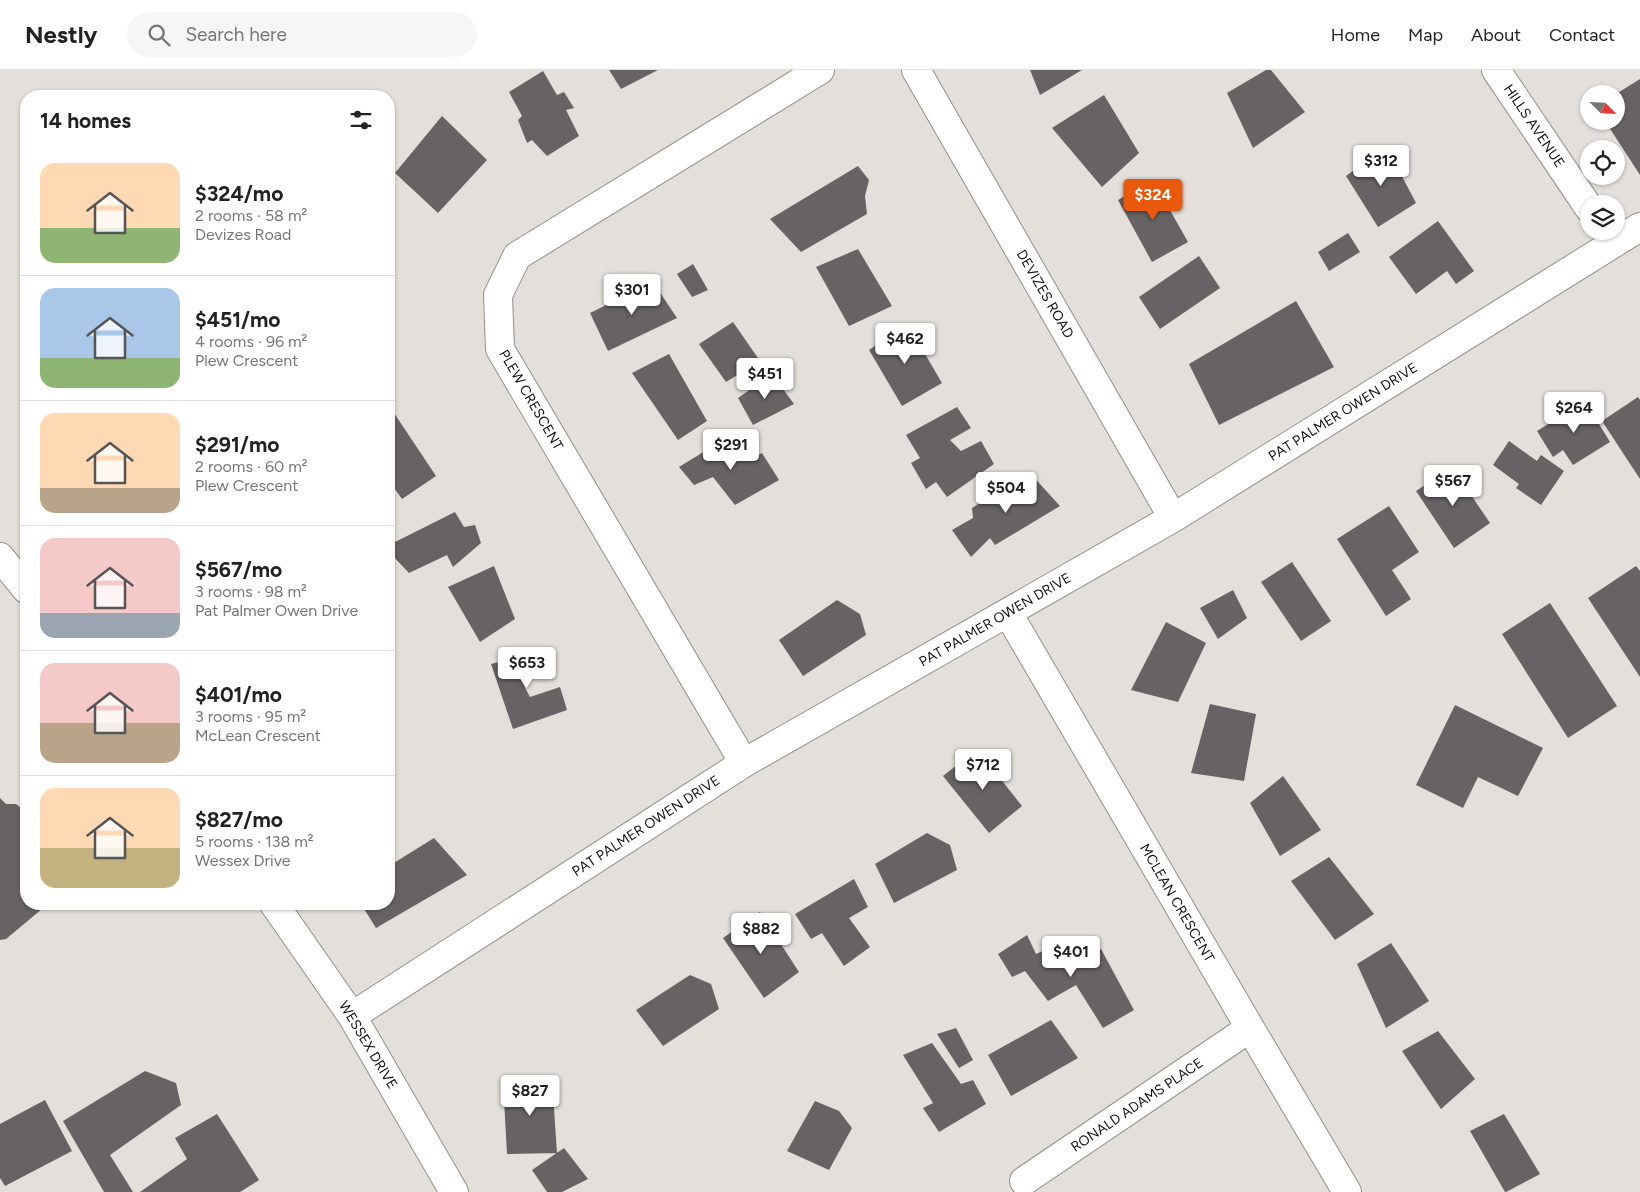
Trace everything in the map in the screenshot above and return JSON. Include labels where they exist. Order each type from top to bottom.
[{"type":"street","name":"PLEW CRESCENT","points":[[744,763],[500,349],[498,296],[517,256],[820,70]]},
{"type":"street","name":"DEVIZES ROAD","points":[[916,70],[1173,518]]},
{"type":"street","name":"HILLS AVENUE","points":[[1496,70],[1580,195]]},
{"type":"street","name":"PAT PALMER OWEN DRIVE","points":[[1625,232],[1640,227]]},
{"type":"street","name":"PAT PALMER OWEN DRIVE","points":[[352,1016],[744,763],[1173,518],[1604,240]]},
{"type":"street","points":[[0,557],[20,582]]},
{"type":"street","name":"MCLEAN CRESCENT","points":[[1008,613],[1347,1192]]},
{"type":"street","name":"WESSEX DRIVE","points":[[278,910],[352,1016],[454,1192]]},
{"type":"street","name":"RONALD ADAMS PLACE","points":[[1024,1181],[1250,1028]]},
{"type":"building","points":[[609,70],[658,70],[621,89]]},
{"type":"building","points":[[1030,70],[1082,70],[1040,95]]},
{"type":"building","points":[[1266,70],[1271,70],[1305,112],[1253,148],[1227,93]]},
{"type":"building","points":[[543,71],[557,95],[564,92],[574,108],[566,110],[579,136],[547,156],[532,140],[527,143],[518,120],[522,116],[509,92]]},
{"type":"building","points":[[1640,79],[1640,175],[1625,152],[1625,140],[1617,140],[1611,130],[1625,130],[1625,88]]},
{"type":"building","points":[[1104,95],[1139,153],[1102,187],[1052,128]]},
{"type":"building","points":[[442,116],[487,160],[438,213],[395,173]]},
{"type":"building","points":[[1386,146],[1416,203],[1378,227],[1346,176]]},
{"type":"building","points":[[858,166],[869,180],[865,196],[867,214],[801,252],[770,219]]},
{"type":"building","points":[[1153,180],[1188,242],[1152,262],[1118,200]]},
{"type":"building","points":[[1438,221],[1474,271],[1456,284],[1447,271],[1416,294],[1389,257]]},
{"type":"building","points":[[1348,233],[1360,252],[1329,271],[1318,252]]},
{"type":"building","points":[[858,249],[892,306],[849,326],[816,267]]},
{"type":"building","points":[[1199,256],[1220,288],[1160,329],[1139,297]]},
{"type":"building","points":[[693,264],[708,290],[692,297],[677,274]]},
{"type":"building","points":[[653,282],[677,318],[608,351],[590,313]]},
{"type":"building","points":[[1296,301],[1334,367],[1219,425],[1189,364]]},
{"type":"building","points":[[733,322],[760,361],[726,382],[699,344]]},
{"type":"building","points":[[907,323],[942,383],[902,406],[869,350]]},
{"type":"building","points":[[669,354],[707,421],[678,440],[632,373]]},
{"type":"building","points":[[772,374],[794,404],[753,425],[738,398]]},
{"type":"building","points":[[1638,397],[1640,400],[1640,479],[1602,421]]},
{"type":"building","points":[[1585,401],[1610,442],[1573,465],[1563,450],[1553,457],[1537,431]]},
{"type":"building","points":[[957,407],[971,428],[950,440],[961,451],[981,441],[994,464],[947,497],[936,482],[926,489],[911,463],[920,458],[906,435]]},
{"type":"building","points":[[395,414],[436,476],[402,499],[395,489]]},
{"type":"building","points":[[728,437],[748,461],[762,453],[779,480],[735,505],[713,477],[694,485],[679,467]]},
{"type":"building","points":[[1509,441],[1537,461],[1541,455],[1564,471],[1541,505],[1516,488],[1519,484],[1493,465]]},
{"type":"building","points":[[1452,467],[1490,523],[1454,548],[1416,491]]},
{"type":"building","points":[[1029,472],[1060,506],[995,545],[990,538],[971,557],[952,530],[973,518],[972,508]]},
{"type":"building","points":[[1389,506],[1419,552],[1392,570],[1411,599],[1386,616],[1337,539]]},
{"type":"building","points":[[455,512],[464,527],[475,525],[481,543],[453,567],[447,555],[409,573],[395,558],[395,542]]},
{"type":"building","points":[[1292,562],[1331,621],[1301,641],[1261,582]]},
{"type":"building","points":[[494,566],[515,619],[480,642],[448,587]]},
{"type":"building","points":[[1636,566],[1640,571],[1640,677],[1588,598]]},
{"type":"building","points":[[1233,590],[1247,618],[1218,639],[1200,608]]},
{"type":"building","points":[[837,600],[860,614],[866,635],[803,676],[779,640]]},
{"type":"building","points":[[1550,603],[1617,706],[1568,738],[1502,634]]},
{"type":"building","points":[[1166,622],[1206,643],[1178,702],[1131,690]]},
{"type":"building","points":[[546,650],[553,674],[522,682],[530,697],[560,687],[567,710],[513,729],[491,664]]},
{"type":"building","points":[[1210,704],[1256,714],[1244,781],[1191,773]]},
{"type":"building","points":[[1455,705],[1543,748],[1518,796],[1478,777],[1463,808],[1416,785]]},
{"type":"building","points":[[977,749],[1022,806],[989,833],[943,776]]},
{"type":"building","points":[[1283,776],[1321,830],[1280,856],[1250,803]]},
{"type":"building","points":[[0,798],[6,804],[16,804],[20,807],[20,910],[41,910],[6,939],[0,940]]},
{"type":"building","points":[[927,833],[950,845],[957,870],[894,903],[875,864]]},
{"type":"building","points":[[434,838],[467,875],[376,928],[365,910],[395,910],[395,862]]},
{"type":"building","points":[[1329,857],[1374,914],[1335,940],[1291,881]]},
{"type":"building","points":[[854,879],[868,907],[849,918],[870,947],[844,966],[822,933],[811,939],[795,914]]},
{"type":"building","points":[[760,912],[799,972],[764,998],[723,938]]},
{"type":"building","points":[[1027,935],[1036,954],[1054,946],[1067,968],[1101,949],[1134,1010],[1103,1028],[1076,985],[1048,1001],[1025,971],[1012,977],[998,954]]},
{"type":"building","points":[[1391,943],[1429,1001],[1386,1028],[1357,964]]},
{"type":"building","points":[[690,975],[711,984],[719,1009],[663,1046],[636,1010]]},
{"type":"building","points":[[1051,1020],[1078,1058],[1011,1096],[988,1055]]},
{"type":"building","points":[[956,1028],[973,1060],[959,1068],[937,1034]]},
{"type":"building","points":[[1438,1031],[1475,1079],[1441,1109],[1402,1051]]},
{"type":"building","points":[[932,1043],[961,1084],[973,1080],[986,1104],[939,1132],[923,1108],[933,1103],[903,1055]]},
{"type":"building","points":[[145,1071],[176,1083],[181,1105],[110,1155],[133,1192],[104,1192],[63,1121]]},
{"type":"building","points":[[552,1079],[557,1153],[507,1154],[503,1081]]},
{"type":"building","points":[[45,1100],[72,1151],[5,1186],[0,1178],[0,1124]]},
{"type":"building","points":[[815,1101],[839,1111],[852,1128],[829,1170],[787,1151]]},
{"type":"building","points":[[217,1114],[259,1180],[240,1192],[140,1192],[187,1159],[175,1138]]},
{"type":"building","points":[[1504,1114],[1540,1174],[1506,1192],[1470,1131]]},
{"type":"building","points":[[564,1148],[588,1179],[562,1192],[547,1192],[532,1170]]}]
